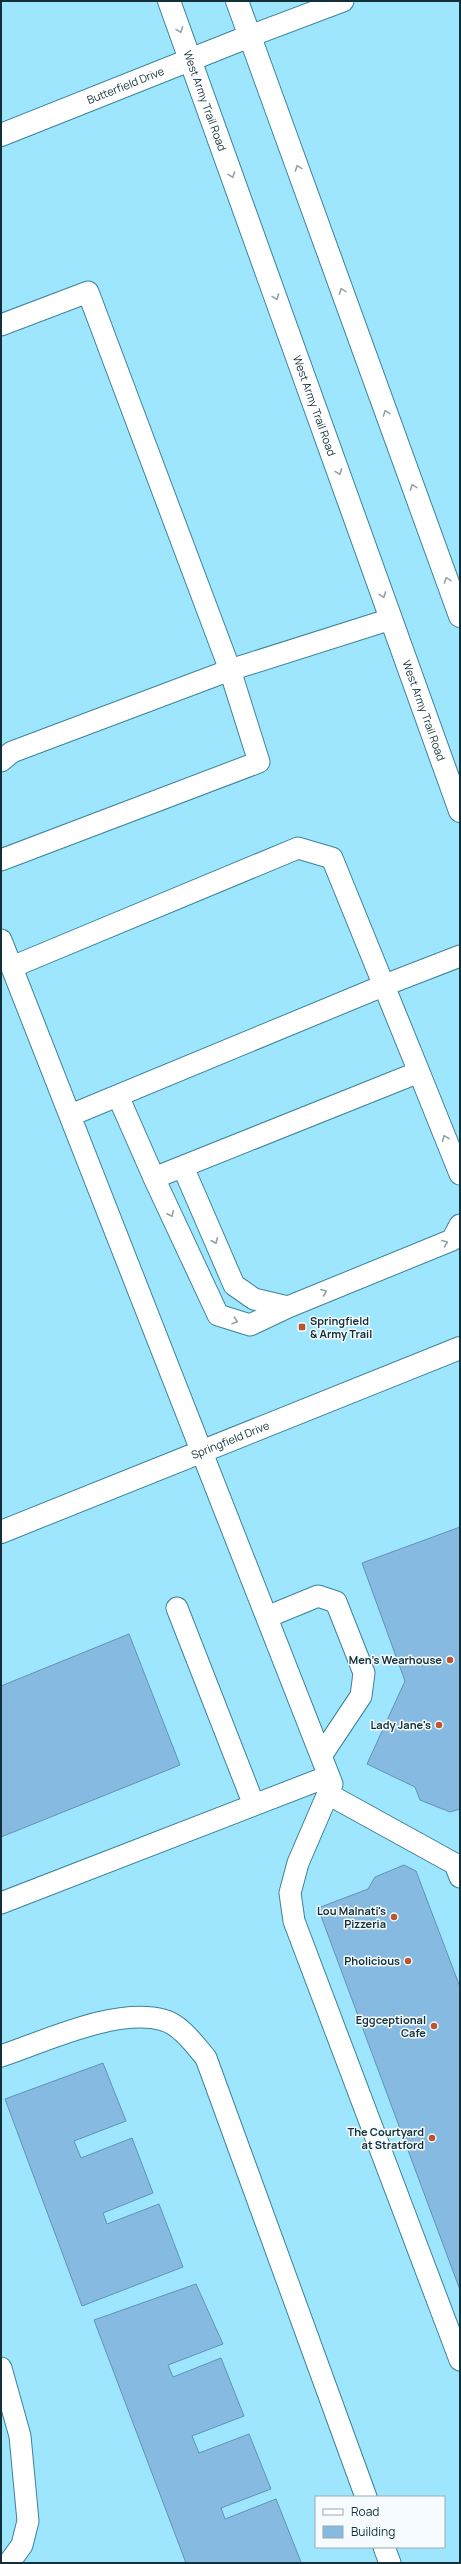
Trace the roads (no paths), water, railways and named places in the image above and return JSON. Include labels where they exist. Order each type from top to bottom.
[{"type":"main road","name":"West Army Trail Road","points":[[169,1],[460,811]]},
{"type":"main road","points":[[237,1],[460,616]]},
{"type":"main road","name":"Butterfield Drive","points":[[1,135],[250,36]]},
{"type":"main road","name":"Springfield Drive","points":[[1,1532],[460,1349]]},
{"type":"lane","points":[[250,36],[343,1]]},
{"type":"lane","points":[[1,325],[88,292],[230,670],[259,762],[1,860]]},
{"type":"lane","points":[[1,760],[12,752],[230,670],[391,619]]},
{"type":"lane","points":[[12,967],[298,848],[332,858],[385,985],[460,1174]]},
{"type":"lane","points":[[1,940],[203,1451],[321,1756],[328,1785],[298,1863],[290,1893],[294,1921],[460,2360]]},
{"type":"lane","points":[[71,1115],[385,985],[460,956]]},
{"type":"lane","points":[[154,1178],[419,1072]]},
{"type":"lane","points":[[118,1096],[154,1178],[218,1315],[250,1325],[288,1307],[452,1240],[460,1224]]},
{"type":"lane","points":[[183,1167],[234,1285],[254,1298],[288,1307]]},
{"type":"lane","points":[[267,1616],[318,1596],[336,1602],[364,1673],[361,1696],[321,1756]]},
{"type":"lane","points":[[177,1608],[254,1805]]},
{"type":"lane","points":[[1,1903],[254,1805],[328,1785],[455,1864],[460,1877]]},
{"type":"lane","points":[[1,2056],[103,2022],[133,2016],[164,2020],[187,2036],[206,2058],[366,2496]]},
{"type":"lane","points":[[1,2368],[20,2436],[28,2521],[22,2545],[9,2563]]},
{"type":"lane","points":[[384,2548],[390,2563]]},
{"type":"place","name":"Springfield & Army Trail","points":[[302,1327]]},
{"type":"place","name":"Men's Wearhouse","points":[[450,1660]]},
{"type":"place","name":"Lady Jane's","points":[[439,1725]]},
{"type":"place","name":"Lou Malnati's Pizzeria","points":[[394,1917]]},
{"type":"place","name":"Pholicious","points":[[408,1961]]},
{"type":"place","name":"Eggceptional Cafe","points":[[434,2026]]},
{"type":"place","name":"The Courtyard at Stratford","points":[[432,2138]]}]
